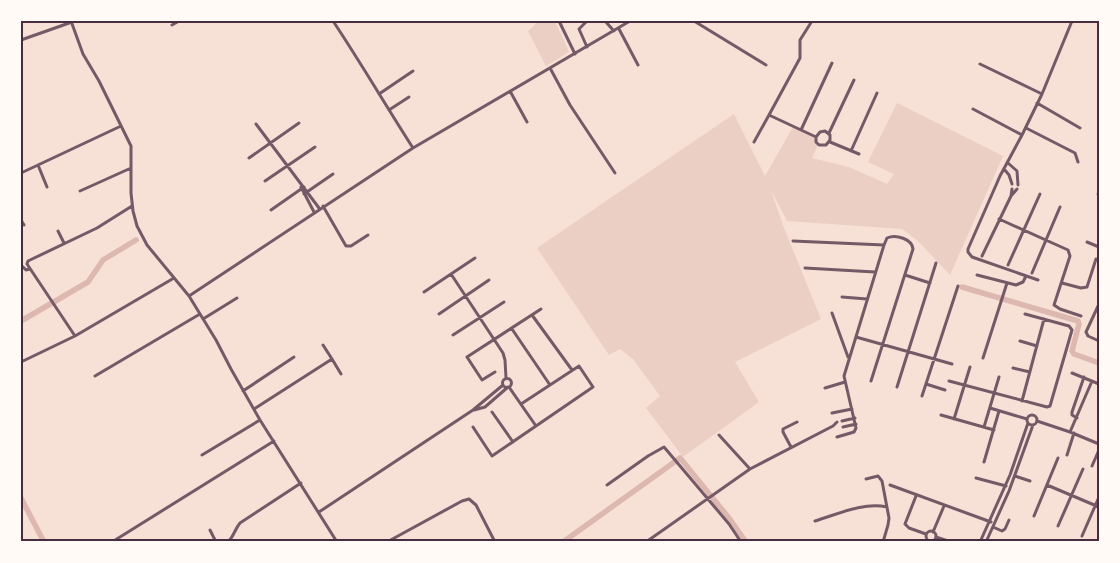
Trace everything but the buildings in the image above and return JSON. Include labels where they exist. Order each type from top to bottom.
[{"type":"street","points":[[172,25],[179,21]]},
{"type":"street","points":[[333,21],[355,53],[413,148]]},
{"type":"street","points":[[558,21],[575,54]]},
{"type":"street","points":[[587,21],[579,29],[587,47]]},
{"type":"street","points":[[605,21],[614,31]]},
{"type":"street","points":[[189,296],[319,208],[413,148],[630,21]]},
{"type":"street","points":[[694,21],[766,65]]},
{"type":"street","points":[[754,142],[800,58],[800,40],[812,21]]},
{"type":"street","points":[[1038,280],[972,258],[968,252],[975,232],[1004,169],[1042,94],[1072,21]]},
{"type":"street","points":[[21,40],[72,22],[83,54],[99,80],[130,146],[132,206],[137,226],[147,245],[189,296],[216,340],[260,420],[302,483],[337,542]]},
{"type":"street","points":[[619,29],[638,65]]},
{"type":"street","points":[[801,130],[832,63]]},
{"type":"street","points":[[980,64],[1042,94]]},
{"type":"street","points":[[550,68],[570,106],[615,173]]},
{"type":"street","points":[[379,94],[413,71]]},
{"type":"street","points":[[830,142],[829,133],[854,80]]},
{"type":"street","points":[[510,91],[527,122]]},
{"type":"street","points":[[851,150],[877,93]]},
{"type":"street","points":[[389,110],[409,97]]},
{"type":"street","points":[[1037,103],[1080,128]]},
{"type":"street","points":[[973,109],[1022,136]]},
{"type":"street","points":[[769,115],[816,137],[818,144],[822,146],[830,142]]},
{"type":"street","points":[[249,158],[298,123]]},
{"type":"street","points":[[256,124],[302,188],[319,208]]},
{"type":"street","points":[[21,173],[121,126]]},
{"type":"street","points":[[1026,128],[1075,153],[1078,162]]},
{"type":"street","points":[[816,137],[820,132],[825,131],[829,133]]},
{"type":"street","points":[[830,142],[859,154]]},
{"type":"street","points":[[264,181],[315,147]]},
{"type":"street","points":[[982,256],[1011,196],[1018,187],[1017,171],[1008,163]]},
{"type":"street","points":[[38,165],[47,186]]},
{"type":"street","points":[[80,191],[131,168]]},
{"type":"street","points":[[1004,169],[1012,179],[1011,196]]},
{"type":"street","points":[[306,193],[333,174]]},
{"type":"street","points":[[1012,179],[1018,178]]},
{"type":"street","points":[[271,210],[302,188]]},
{"type":"street","points":[[306,193],[314,212]]},
{"type":"street","points":[[1008,265],[1040,194]]},
{"type":"street","points":[[75,336],[27,264],[28,261],[97,228],[132,206]]},
{"type":"street","points":[[323,206],[346,246],[351,246],[368,235]]},
{"type":"street","points":[[1032,273],[1060,207]]},
{"type":"street","points":[[1000,219],[1046,239],[1070,252],[1062,283],[1054,303],[1056,308],[1081,316]]},
{"type":"street","points":[[21,220],[24,225]]},
{"type":"street","points":[[58,231],[64,243]]},
{"type":"street","points":[[838,437],[854,432],[856,428],[844,376],[875,272],[889,236],[908,241],[911,243],[912,249],[871,381]]},
{"type":"street","points":[[793,241],[884,245]]},
{"type":"street","points":[[1087,242],[1099,247]]},
{"type":"street","points":[[424,292],[475,258]]},
{"type":"street","points":[[1062,283],[1081,288],[1087,287],[1096,259]]},
{"type":"street","points":[[897,387],[936,264]]},
{"type":"street","points":[[21,265],[26,270],[30,268]]},
{"type":"street","points":[[805,268],[875,272]]},
{"type":"street","points":[[319,512],[473,410],[503,385],[503,381],[506,378],[505,357],[451,274]]},
{"type":"street","points":[[905,275],[930,283]]},
{"type":"street","points":[[977,275],[1016,285],[1020,284],[1026,276]]},
{"type":"street","points":[[21,362],[75,336],[174,278]]},
{"type":"street","points":[[439,314],[489,280]]},
{"type":"street","points":[[983,358],[1006,283]]},
{"type":"street","points":[[922,396],[958,286]]},
{"type":"street","points":[[842,297],[867,298]]},
{"type":"street","points":[[203,319],[237,298]]},
{"type":"street","points":[[453,336],[504,302]]},
{"type":"street","points":[[1099,304],[1086,332],[1088,336],[1099,341]]},
{"type":"street","points":[[495,372],[482,380],[467,357],[541,309]]},
{"type":"street","points":[[832,313],[849,359]]},
{"type":"street","points":[[96,376],[200,314]]},
{"type":"street","points":[[949,380],[994,394],[1050,406],[1072,332],[1071,328],[1025,314]]},
{"type":"street","points":[[532,315],[572,370]]},
{"type":"street","points":[[1022,401],[1044,319]]},
{"type":"street","points":[[512,329],[550,385]]},
{"type":"street","points":[[856,337],[952,364]]},
{"type":"street","points":[[1020,341],[1037,346]]},
{"type":"street","points":[[324,344],[341,374]]},
{"type":"street","points":[[243,391],[294,357]]},
{"type":"street","points":[[254,409],[332,359]]},
{"type":"street","points":[[473,427],[492,456],[592,386],[578,366],[521,404]]},
{"type":"street","points":[[954,419],[970,367]]},
{"type":"street","points":[[1013,368],[1030,372]]},
{"type":"street","points":[[1072,373],[1099,384]]},
{"type":"street","points":[[984,427],[999,377]]},
{"type":"street","points":[[473,410],[485,407],[508,387],[512,382],[506,378]]},
{"type":"street","points":[[1077,418],[1072,415],[1072,412],[1084,378]]},
{"type":"street","points":[[1067,455],[1077,418],[1092,381]]},
{"type":"street","points":[[824,388],[845,382]]},
{"type":"street","points":[[926,384],[944,390]]},
{"type":"street","points":[[503,385],[508,387],[536,426]]},
{"type":"street","points":[[990,408],[1027,421],[1032,425]]},
{"type":"street","points":[[832,414],[852,409]]},
{"type":"street","points":[[984,462],[999,411]]},
{"type":"street","points":[[492,412],[513,442]]},
{"type":"street","points":[[941,415],[994,430]]},
{"type":"street","points":[[980,542],[1005,486],[1029,415],[1036,417],[1036,421]]},
{"type":"street","points":[[842,421],[855,418]]},
{"type":"street","points":[[202,454],[260,420]]},
{"type":"street","points":[[1036,421],[1098,442]]},
{"type":"street","points":[[986,542],[1015,476],[1032,425],[1036,421]]},
{"type":"street","points":[[791,447],[783,429],[797,422]]},
{"type":"street","points":[[646,542],[653,540],[750,469],[833,426],[837,422]]},
{"type":"street","points":[[843,427],[856,424]]},
{"type":"street","points":[[833,426],[838,428]]},
{"type":"street","points":[[719,435],[750,469]]},
{"type":"street","points":[[112,542],[274,441]]},
{"type":"street","points":[[607,485],[662,447],[711,497],[741,542]]},
{"type":"street","points":[[1092,466],[1099,450]]},
{"type":"street","points":[[1034,516],[1058,458]]},
{"type":"street","points":[[1058,526],[1083,469]]},
{"type":"street","points":[[866,479],[878,476],[882,478],[888,525],[883,542]]},
{"type":"street","points":[[1015,476],[1030,481]]},
{"type":"street","points":[[976,478],[1010,487]]},
{"type":"street","points":[[228,542],[233,538],[236,528],[240,523],[302,483]]},
{"type":"street","points":[[1048,485],[1097,506]]},
{"type":"street","points":[[890,486],[989,522],[1002,530],[1009,520]]},
{"type":"street","points":[[916,496],[905,524],[909,528],[926,534],[930,531],[933,532]]},
{"type":"street","points":[[1082,536],[1097,506],[1099,497]]},
{"type":"street","points":[[387,542],[469,499],[476,505],[495,542]]},
{"type":"street","points":[[815,521],[864,506],[880,505],[887,507]]},
{"type":"street","points":[[933,532],[944,506]]},
{"type":"street","points":[[210,530],[216,542]]},
{"type":"street","points":[[933,532],[936,537],[952,542]]},
{"type":"street","points":[[926,534],[928,541],[933,541],[936,537]]},
{"type":"shaded area","points":[[539,21],[555,21],[569,52],[546,66],[528,31]]},
{"type":"shaded area","points":[[897,103],[1003,156],[950,275],[918,241],[902,229],[787,221],[771,190],[784,228],[821,319],[735,362],[759,402],[683,457],[646,408],[660,396],[633,359],[620,349],[609,355],[537,248],[734,114],[765,176],[793,127],[814,138],[818,145],[812,158],[849,167],[887,184],[894,174],[868,162]]},
{"type":"waterway","points":[[21,321],[88,282],[103,260],[136,240]]},
{"type":"waterway","points":[[962,287],[1078,321],[1079,324],[1072,351],[1074,354],[1099,363]]},
{"type":"waterway","points":[[563,542],[680,458],[746,542]]},
{"type":"waterway","points":[[21,498],[44,542]]}]
